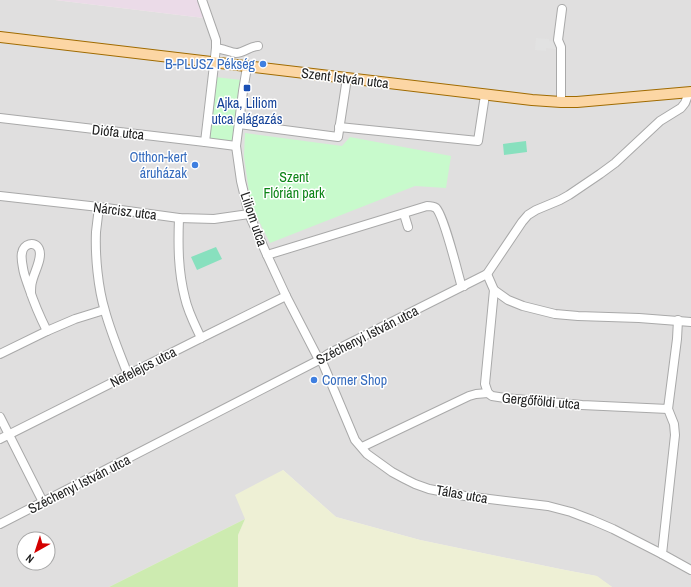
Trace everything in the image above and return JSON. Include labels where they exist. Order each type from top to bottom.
[{"type":"main road","name":"Szent István utca","points":[[0,37],[485,95],[561,102],[577,102],[690,92]]},
{"type":"street","points":[[202,0],[216,40],[215,63],[205,142]]},
{"type":"street","points":[[561,102],[560,47],[558,40],[562,9]]},
{"type":"street","points":[[216,48],[236,53],[258,46]]},
{"type":"street","name":"Liliom utca","points":[[247,66],[236,146],[241,181],[249,214],[286,296],[317,356],[321,359]]},
{"type":"street","points":[[239,124],[338,137],[346,78]]},
{"type":"street","name":"Széchenyi István utca","points":[[0,524],[321,359],[328,354],[487,274],[528,215],[570,195],[600,174],[660,121],[682,108],[690,92]]},
{"type":"street","points":[[339,127],[478,141],[485,95]]},
{"type":"street","name":"Diófa utca","points":[[0,118],[236,146]]},
{"type":"street","name":"Nárcisz utca","points":[[0,196],[179,218],[214,219],[249,214]]},
{"type":"street","points":[[267,255],[427,206],[432,206],[435,208],[443,223],[461,284],[464,286]]},
{"type":"street","points":[[99,207],[96,233],[96,257],[104,310],[128,375]]},
{"type":"street","points":[[404,214],[408,227]]},
{"type":"street","points":[[179,218],[178,259],[181,278],[185,298],[200,338]]},
{"type":"street","points":[[31,294],[32,283],[40,258],[40,251],[37,246],[29,244],[25,246],[22,252],[24,274],[31,294],[46,331]]},
{"type":"street","name":"Gergőföldi utca","points":[[487,274],[494,290],[485,384],[488,393],[492,396],[582,405],[668,409]]},
{"type":"street","points":[[494,290],[508,300],[523,306],[555,314],[678,320],[691,322]]},
{"type":"street","name":"Nefelejcs utca","points":[[0,439],[286,296]]},
{"type":"street","points":[[0,354],[74,319],[104,310]]},
{"type":"street","points":[[678,320],[668,409],[674,424],[675,435],[662,554],[691,570]]},
{"type":"street","name":"Tálas utca","points":[[321,359],[355,440],[367,454],[392,472],[415,484],[429,488],[465,496],[548,506],[571,512],[592,520],[662,554]]},
{"type":"street","points":[[362,447],[469,396],[488,393]]},
{"type":"street","points":[[0,417],[43,502]]},
{"type":"shaded area","points":[[0,0],[55,0],[204,18],[202,0],[691,0],[691,587],[612,587],[596,576],[420,540],[336,517],[283,470],[245,519],[109,587],[0,587]]},
{"type":"shaded area","points":[[55,0],[202,0],[204,18]]},
{"type":"shaded area","points":[[536,38],[549,39],[549,41],[557,42],[556,49],[546,48],[546,51],[535,50]]},
{"type":"green space","points":[[215,77],[241,80],[233,142],[207,139]]},
{"type":"green space","name":"Szent Flórián park","points":[[245,133],[342,146],[350,137],[451,156],[446,188],[415,186],[270,243],[253,209],[249,192],[244,156]]},
{"type":"green space","points":[[526,141],[527,152],[504,155],[503,144]]},
{"type":"green space","points":[[216,247],[222,259],[197,270],[191,257]]},
{"type":"green space","points":[[283,470],[336,517],[420,540],[597,576],[612,587],[238,587],[238,535],[245,519],[235,495]]},
{"type":"green space","points":[[245,519],[238,535],[238,587],[109,587]]},
{"type":"place","name":"B-PLUSZ Pékség","points":[[263,64]]},
{"type":"place","name":"Ajka, Liliom utca elágazás","points":[[247,88]]},
{"type":"place","name":"Otthon-kert áruházak","points":[[195,165]]},
{"type":"place","name":"Corner Shop","points":[[314,380]]}]
